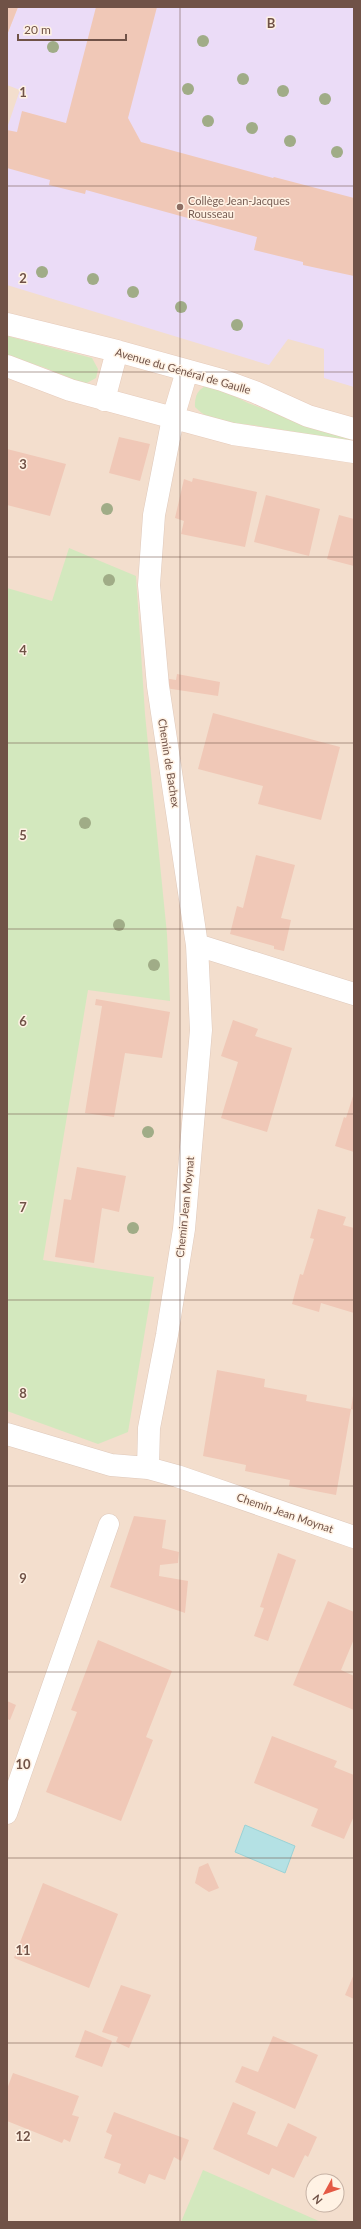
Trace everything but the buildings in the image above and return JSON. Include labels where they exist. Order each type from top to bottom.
[{"type":"street","name":"Avenue du Général de Gaulle","points":[[7,324],[117,351],[239,386],[308,416],[354,429]]},
{"type":"street","points":[[104,400],[117,351]]},
{"type":"street","points":[[7,366],[70,390],[233,434],[354,452]]},
{"type":"street","name":"Chemin de Bachex","points":[[187,371],[173,418],[154,515],[149,585],[158,686],[197,945]]},
{"type":"street","points":[[197,945],[354,994]]},
{"type":"street","name":"Chemin Jean Moynat","points":[[148,1468],[149,1428],[167,1335],[184,1229],[202,1030],[197,945]]},
{"type":"street","name":"Chemin Jean Moynat","points":[[7,1434],[111,1465],[148,1468],[177,1476],[354,1537]]},
{"type":"lane","points":[[7,1814],[109,1524]]},
{"type":"shaded area","points":[[7,7],[354,7],[354,2222],[7,2222]]},
{"type":"shaded area","name":"Collège Jean-Jacques Rousseau","points":[[18,7],[354,7],[354,387],[324,378],[324,349],[288,339],[269,365],[7,285],[7,128],[20,90],[7,85],[7,35]]},
{"type":"green space","points":[[7,336],[92,358],[98,369],[96,378],[85,384],[43,367],[7,357]]},
{"type":"green space","points":[[210,384],[248,403],[296,421],[354,437],[354,444],[294,432],[225,422],[209,417],[195,407],[198,392]]},
{"type":"green space","points":[[69,548],[136,576],[145,714],[167,934],[170,1001],[88,990],[43,1260],[154,1277],[128,1432],[98,1444],[7,1411],[7,588],[52,601]]},
{"type":"green space","points":[[203,2170],[321,2222],[181,2222]]},
{"type":"water","points":[[245,1825],[295,1846],[285,1873],[235,1852]]},
{"type":"place","name":"Collège Jean-Jacques Rousseau","points":[[180,207]]}]
